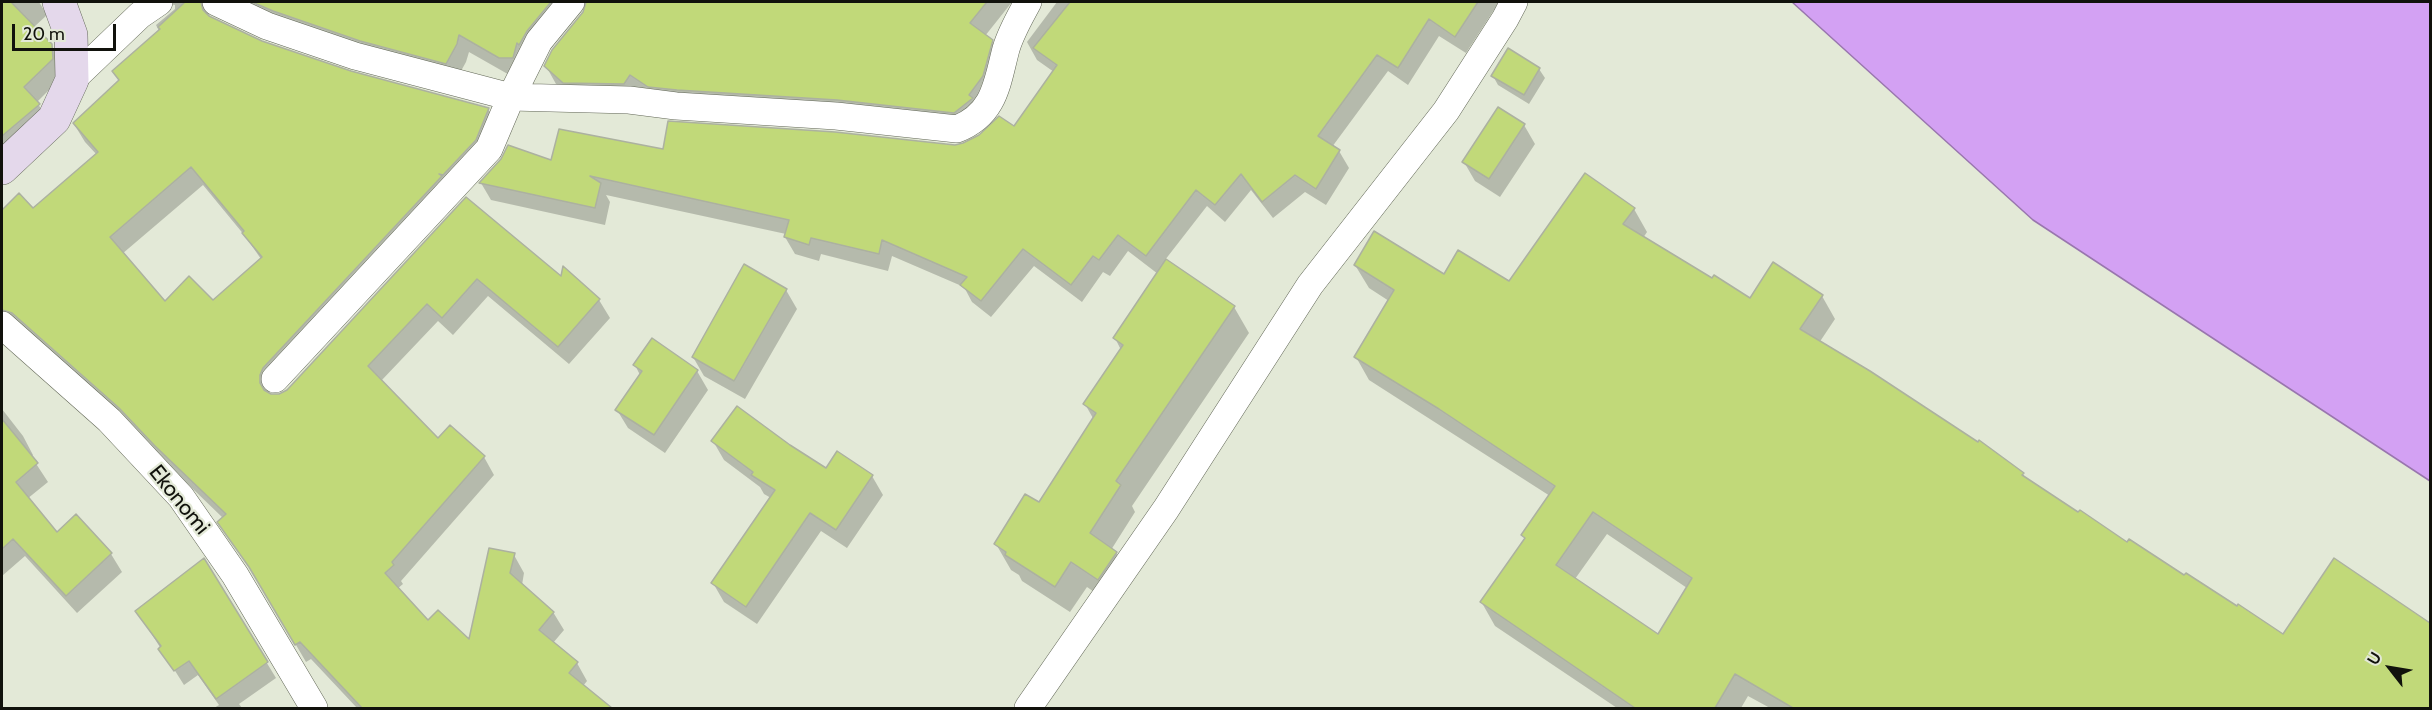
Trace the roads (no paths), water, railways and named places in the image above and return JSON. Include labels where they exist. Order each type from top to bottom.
[{"type":"main road","points":[[2,168],[54,118],[72,81],[71,35],[59,2]]},
{"type":"street","points":[[72,81],[140,15],[159,2]]},
{"type":"street","points":[[216,2],[267,26],[355,56],[511,97],[629,100],[676,106],[836,116],[957,129],[968,125],[994,93],[1000,80],[1006,48],[1028,2]]},
{"type":"street","points":[[275,379],[480,160],[496,135],[511,97],[539,41],[571,2]]},
{"type":"street","points":[[1028,708],[1173,500],[1310,285],[1446,111],[1514,2]]},
{"type":"street","name":"Ekonomi","points":[[2,325],[109,420],[181,497],[235,575],[314,708]]}]
